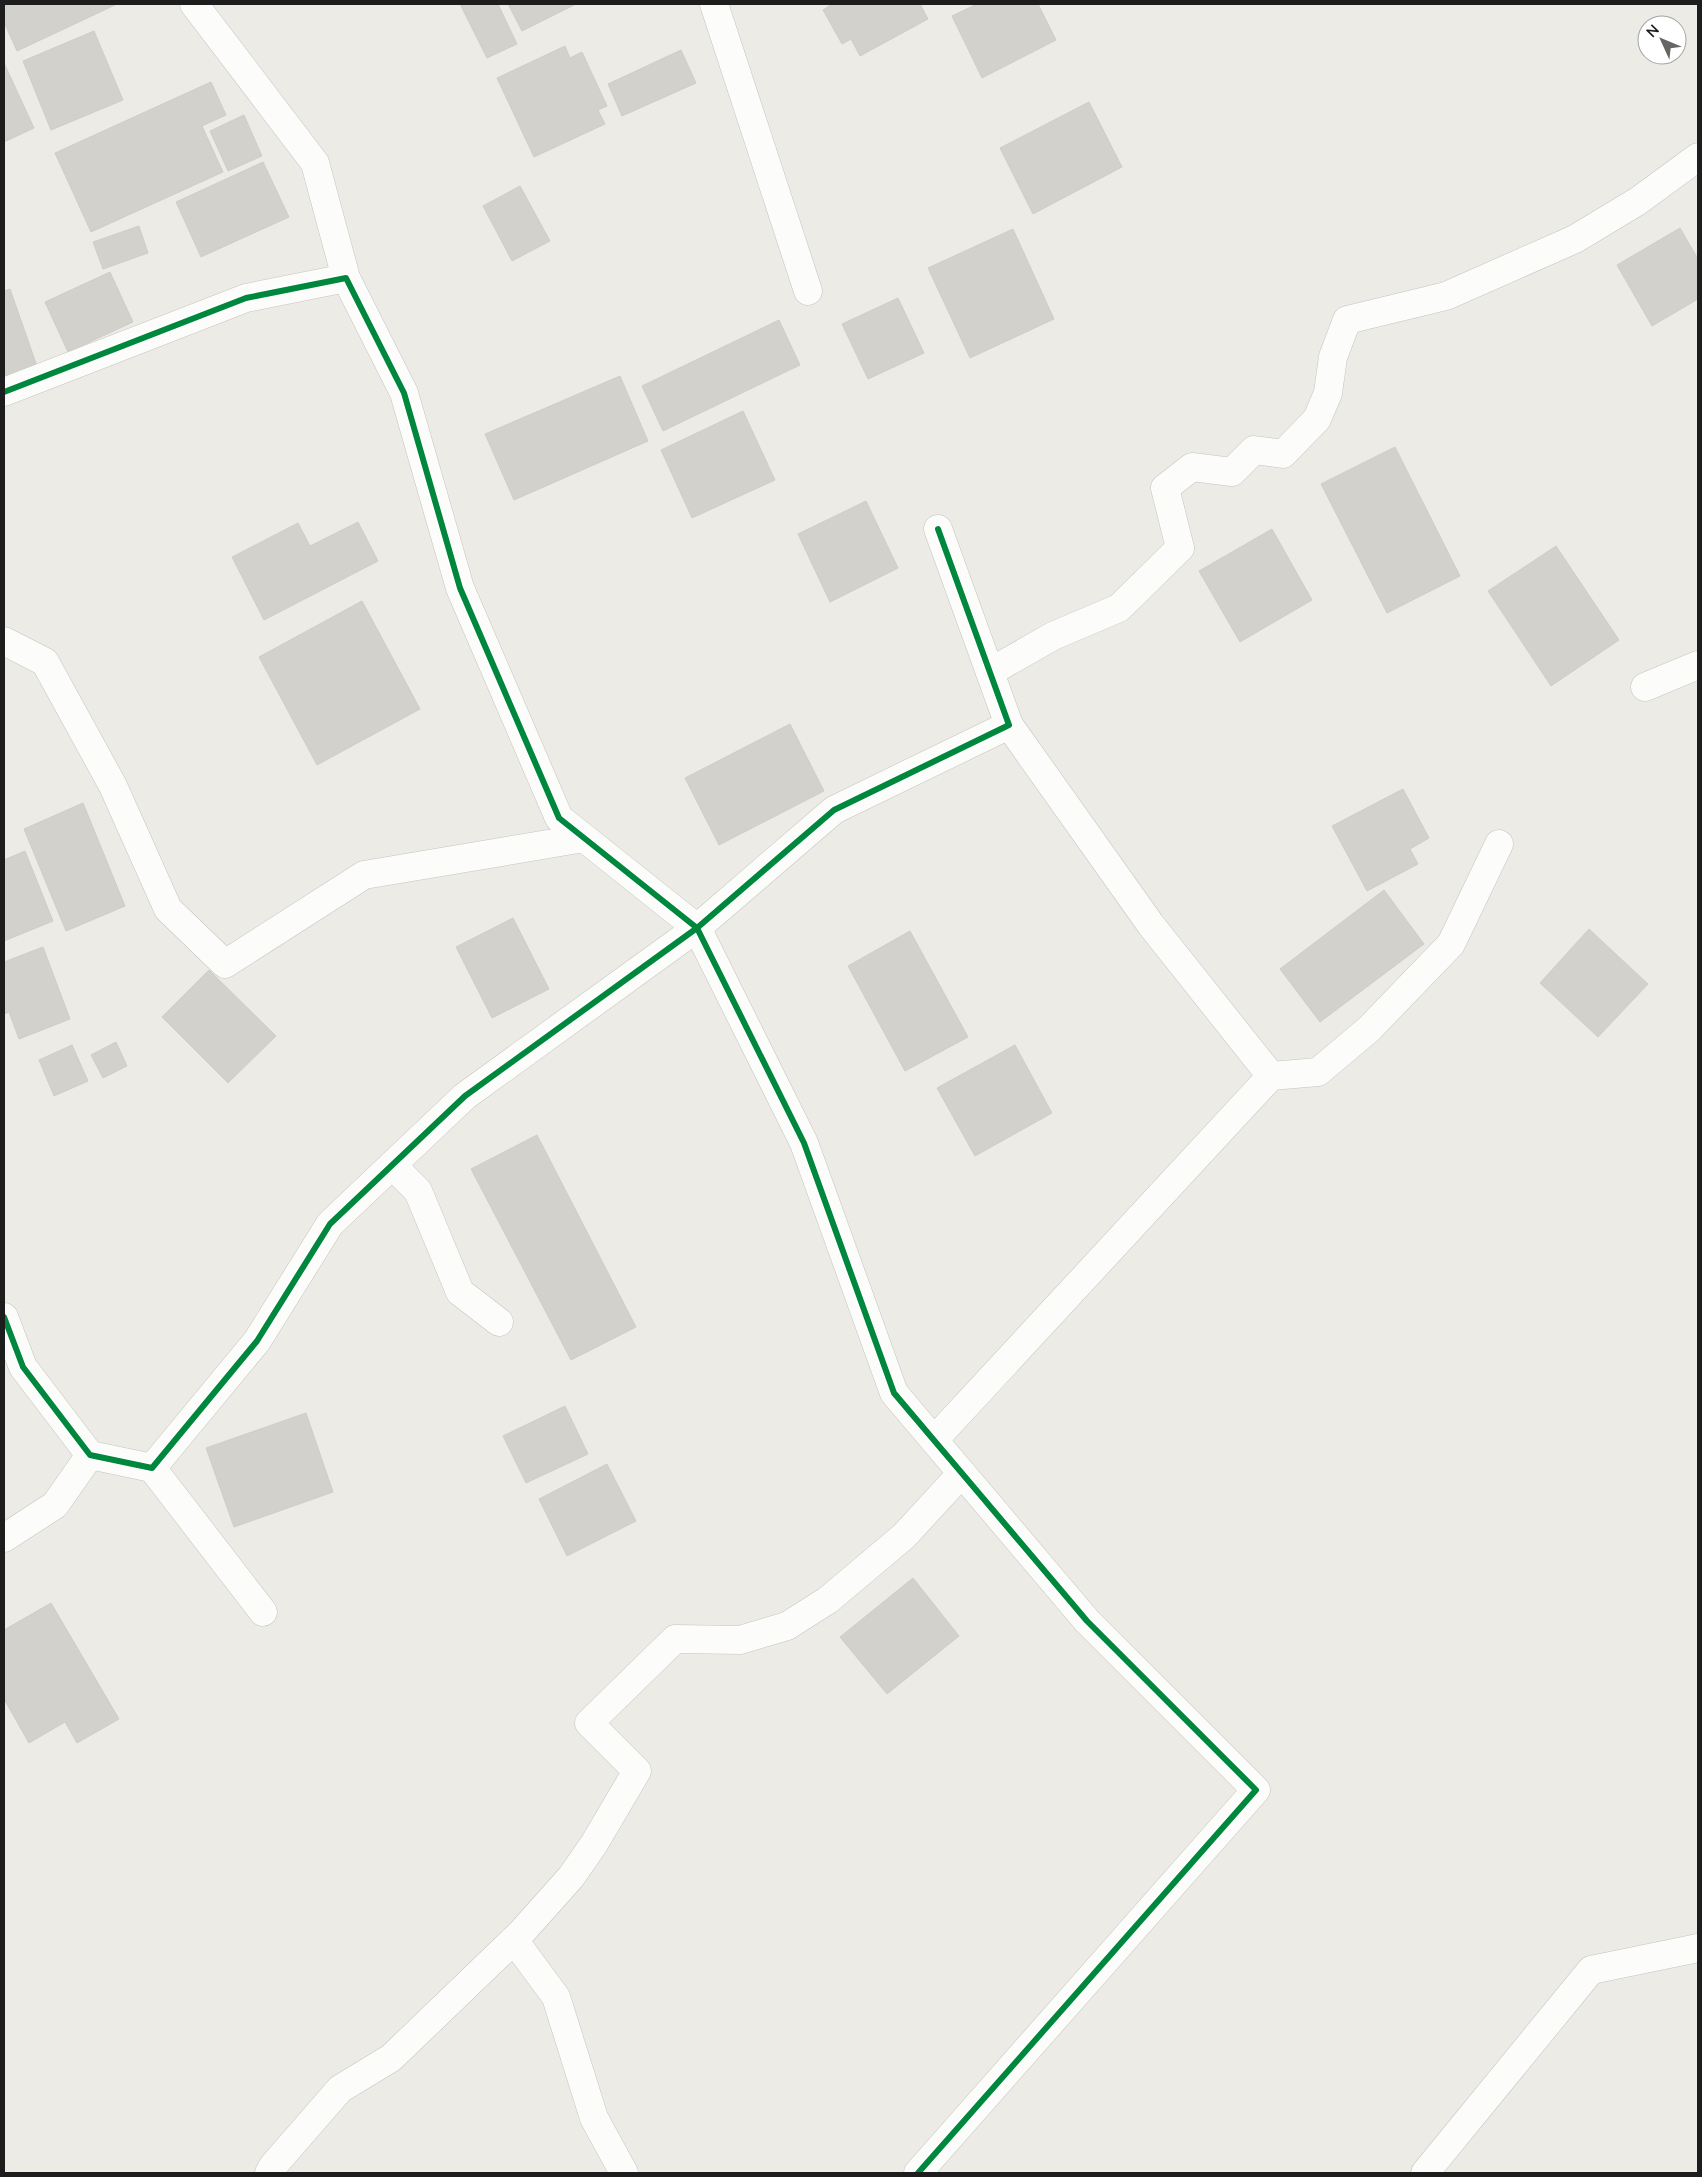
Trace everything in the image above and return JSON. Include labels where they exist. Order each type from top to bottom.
[{"type":"street","points":[[194,4],[315,163],[346,278],[404,393],[464,597],[559,818],[697,928],[804,1143],[894,1393],[1087,1621],[1256,1790],[918,2173]]},
{"type":"street","points":[[714,4],[808,290]]},
{"type":"street","points":[[990,672],[1053,636],[1119,608],[1180,548],[1165,488],[1192,466],[1232,472],[1254,450],[1283,454],[1318,419],[1328,393],[1333,357],[1346,320],[1446,296],[1575,239],[1638,201],[1698,156]]},
{"type":"street","points":[[4,392],[246,298],[346,278]]},
{"type":"street","points":[[938,529],[1009,725],[1151,925],[1271,1076]]},
{"type":"street","points":[[4,642],[45,662],[113,786],[168,909],[225,964],[364,875],[584,838]]},
{"type":"street","points":[[1645,687],[1698,665]]},
{"type":"street","points":[[152,1468],[257,1341],[330,1224],[465,1096],[697,928],[834,810],[1009,725]]},
{"type":"street","points":[[934,1440],[1271,1076],[1318,1072],[1369,1029],[1452,944],[1499,844]]},
{"type":"street","points":[[392,1165],[418,1191],[460,1292],[499,1322]]},
{"type":"street","points":[[4,1317],[23,1367],[90,1455],[152,1468],[263,1612]]},
{"type":"street","points":[[4,1538],[55,1505],[90,1455]]},
{"type":"street","points":[[270,2173],[273,2166],[340,2089],[391,2058],[514,1940],[571,1877],[594,1844],[638,1771],[590,1723],[675,1639],[740,1640],[787,1626],[828,1600],[904,1536],[962,1473]]},
{"type":"street","points":[[514,1940],[556,1997],[594,2118],[624,2173]]},
{"type":"street","points":[[1425,2173],[1592,1970],[1698,1948]]},
{"type":"building","points":[[4,4],[115,5],[17,51],[4,22]]},
{"type":"building","points":[[460,4],[498,4],[517,44],[487,58]]},
{"type":"building","points":[[508,4],[576,4],[522,31]]},
{"type":"building","points":[[832,4],[920,4],[928,19],[860,56],[851,39],[842,44],[823,10]]},
{"type":"building","points":[[977,4],[1038,4],[1056,40],[982,78],[952,16]]},
{"type":"building","points":[[94,31],[123,100],[51,130],[23,61]]},
{"type":"building","points":[[565,46],[570,58],[582,52],[607,106],[598,110],[605,124],[534,157],[497,78]]},
{"type":"building","points":[[681,50],[696,83],[622,116],[608,84]]},
{"type":"building","points":[[4,63],[34,128],[4,142]]},
{"type":"building","points":[[211,82],[226,115],[202,126],[223,172],[91,232],[55,153]]},
{"type":"building","points":[[1089,102],[1122,167],[1033,214],[1000,148]]},
{"type":"building","points":[[244,115],[262,156],[228,171],[210,131]]},
{"type":"building","points":[[263,162],[289,217],[201,257],[176,202]]},
{"type":"building","points":[[520,186],[550,241],[512,261],[483,206]]},
{"type":"building","points":[[139,226],[148,253],[103,269],[93,242]]},
{"type":"building","points":[[1680,228],[1698,259],[1698,299],[1652,326],[1617,265]]},
{"type":"building","points":[[1013,229],[1054,319],[970,358],[928,268]]},
{"type":"building","points":[[110,272],[133,322],[68,352],[45,302]]},
{"type":"building","points":[[10,289],[38,369],[4,381],[4,291]]},
{"type":"building","points":[[898,298],[924,353],[868,379],[842,324]]},
{"type":"building","points":[[779,320],[800,365],[663,431],[642,386]]},
{"type":"building","points":[[620,376],[648,441],[514,500],[485,434]]},
{"type":"building","points":[[743,411],[775,480],[692,518],[661,450]]},
{"type":"building","points":[[1395,447],[1460,576],[1387,613],[1321,484]]},
{"type":"building","points":[[866,501],[898,568],[830,602],[798,534]]},
{"type":"building","points":[[358,522],[378,561],[264,620],[232,557],[298,523],[310,546]]},
{"type":"building","points":[[1272,529],[1312,600],[1240,642],[1199,571]]},
{"type":"building","points":[[1556,546],[1619,640],[1551,686],[1488,591]]},
{"type":"building","points":[[362,601],[420,709],[317,765],[259,657]]},
{"type":"building","points":[[790,724],[824,791],[719,845],[685,778]]},
{"type":"building","points":[[1403,789],[1429,838],[1410,849],[1418,864],[1367,891],[1332,826]]},
{"type":"building","points":[[83,803],[125,906],[66,931],[24,829]]},
{"type":"building","points":[[25,851],[53,921],[4,941],[4,860]]},
{"type":"building","points":[[1384,890],[1424,944],[1320,1022],[1280,969]]},
{"type":"building","points":[[513,918],[549,989],[492,1018],[456,947]]},
{"type":"building","points":[[1589,929],[1648,984],[1598,1037],[1540,983]]},
{"type":"building","points":[[910,931],[968,1037],[905,1071],[848,966]]},
{"type":"building","points":[[43,947],[70,1019],[19,1039],[9,1012],[4,1014],[4,962]]},
{"type":"building","points":[[209,970],[276,1036],[228,1083],[162,1017]]},
{"type":"building","points":[[116,1042],[127,1066],[103,1078],[91,1055]]},
{"type":"building","points":[[72,1045],[88,1081],[54,1096],[39,1060]]},
{"type":"building","points":[[1015,1045],[1052,1113],[975,1156],[937,1088]]},
{"type":"building","points":[[537,1135],[636,1327],[571,1360],[471,1169]]},
{"type":"building","points":[[565,1406],[588,1454],[526,1483],[503,1436]]},
{"type":"building","points":[[306,1413],[333,1492],[234,1527],[206,1448]]},
{"type":"building","points":[[607,1464],[636,1521],[567,1556],[539,1499]]},
{"type":"building","points":[[913,1578],[959,1636],[887,1694],[840,1637]]},
{"type":"building","points":[[51,1603],[119,1719],[77,1743],[65,1722],[29,1743],[4,1699],[4,1630]]},
{"type":"cycle path","points":[[4,392],[246,298],[346,278],[404,393],[460,588],[559,818],[697,928],[834,810],[1009,725],[938,529]]},
{"type":"cycle path","points":[[4,1317],[23,1367],[90,1455],[152,1468],[257,1341],[330,1224],[465,1096],[697,928],[804,1143],[894,1393],[1087,1621],[1256,1790],[918,2173]]}]
